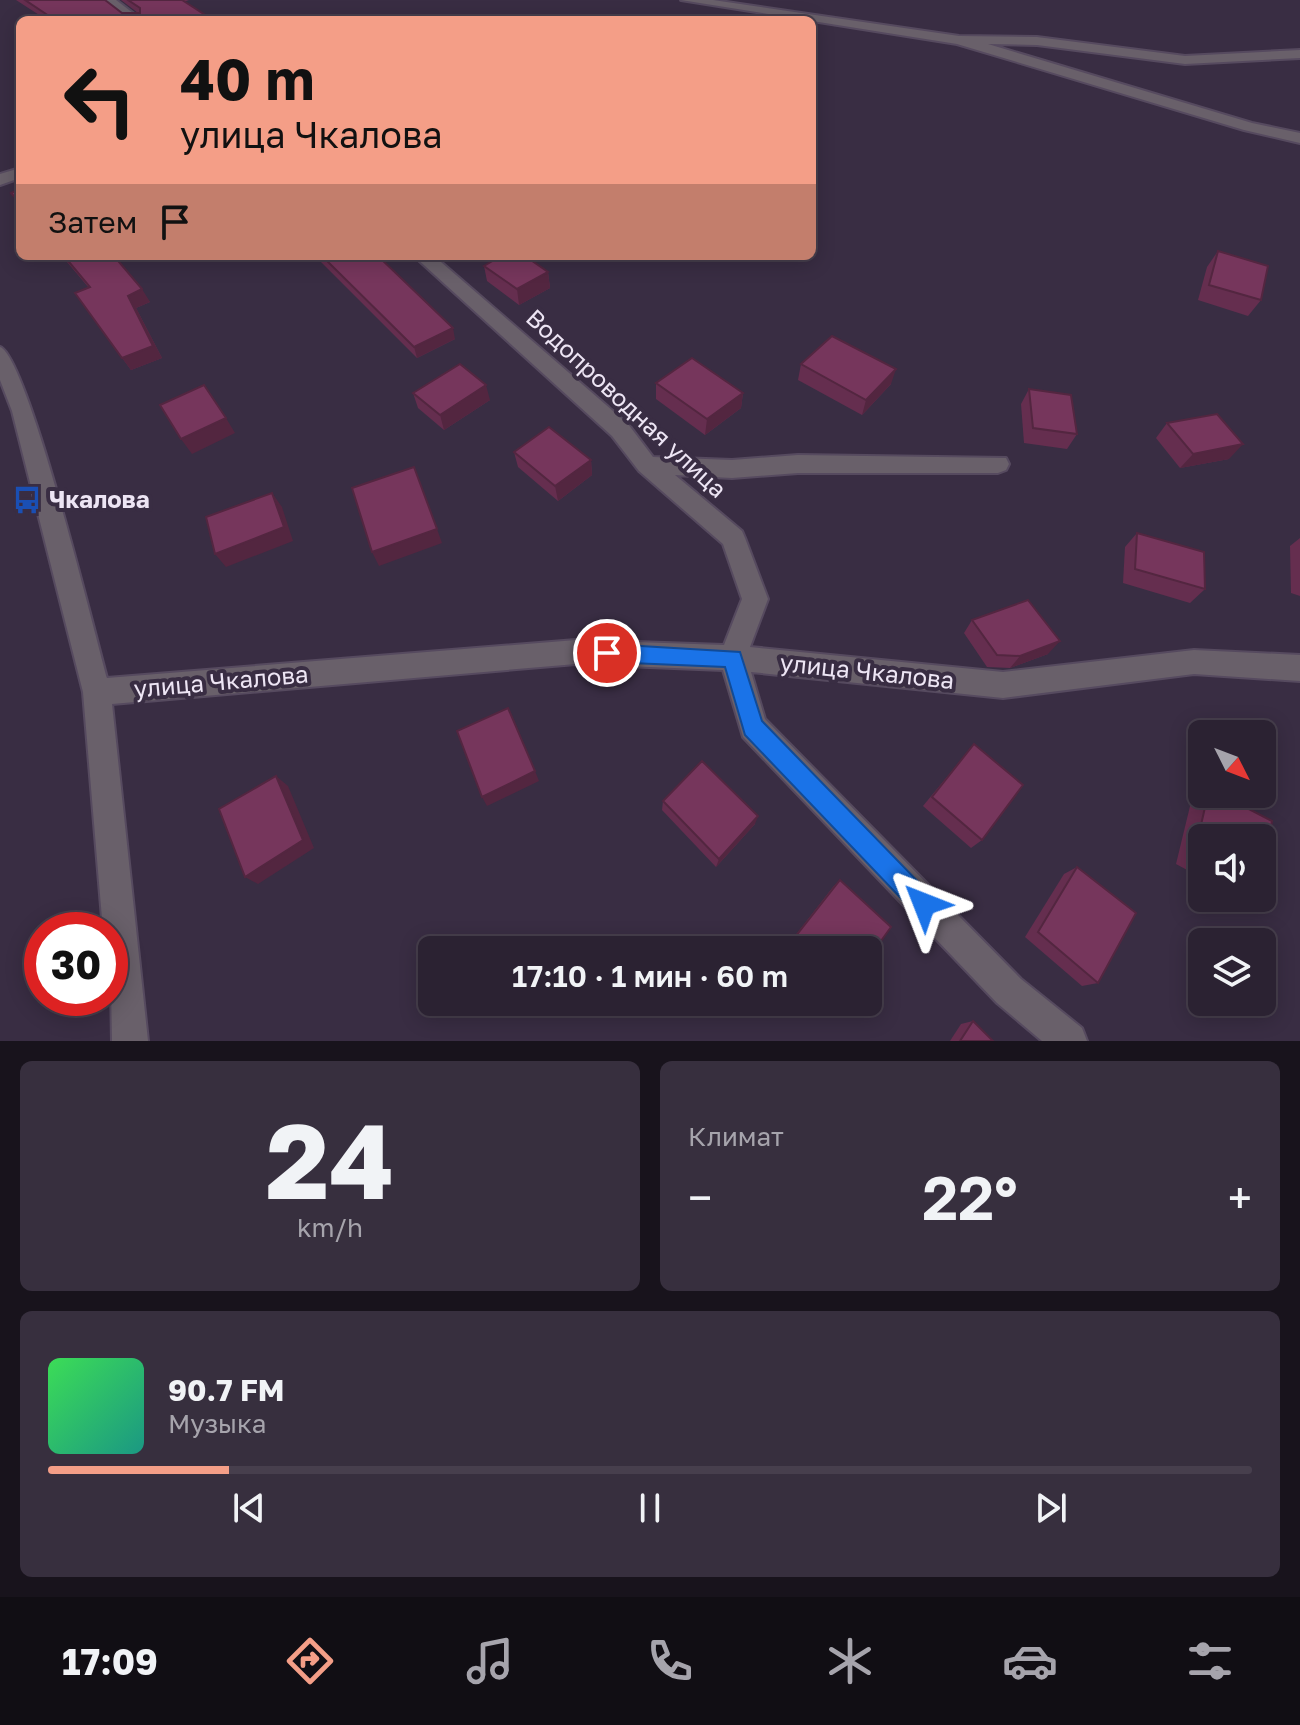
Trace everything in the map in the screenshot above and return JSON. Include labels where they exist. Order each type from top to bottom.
[{"type":"street","points":[[108,0],[130,16]]},
{"type":"street","points":[[687,0],[796,16]]},
{"type":"street","points":[[816,19],[959,40],[1037,41],[1185,60],[1300,54]]},
{"type":"street","points":[[959,40],[1249,127],[1300,138]]},
{"type":"street","name":"Водопроводная улица","points":[[428,260],[620,430],[647,465],[733,538],[755,599],[733,658]]},
{"type":"street","points":[[0,354],[23,411],[97,692],[130,1041]]},
{"type":"street","points":[[647,465],[732,469],[798,464],[998,464]]},
{"type":"street","name":"улица Чкалова","points":[[97,692],[576,652],[733,658],[1003,685],[1194,662],[1300,668]]},
{"type":"street","points":[[733,658],[753,727],[1009,991],[1069,1041]]},
{"type":"building","points":[[25,0],[105,0],[122,13],[140,13],[140,8],[128,0],[182,0],[207,16],[69,16],[49,16]]},
{"type":"building","points":[[1218,251],[1268,266],[1261,300],[1209,285]]},
{"type":"building","points":[[67,260],[117,260],[142,289],[128,296],[153,346],[122,358],[75,293],[90,287]]},
{"type":"building","points":[[326,260],[382,260],[453,328],[414,347]]},
{"type":"building","points":[[494,260],[531,260],[548,272],[517,289],[484,266]]},
{"type":"building","points":[[832,336],[896,369],[866,400],[801,364]]},
{"type":"building","points":[[692,358],[743,393],[707,419],[656,383]]},
{"type":"building","points":[[460,364],[486,385],[440,415],[413,393]]},
{"type":"building","points":[[204,385],[226,418],[181,439],[160,405]]},
{"type":"building","points":[[1029,389],[1071,395],[1077,434],[1033,428]]},
{"type":"building","points":[[1217,414],[1243,444],[1193,454],[1167,423]]},
{"type":"building","points":[[549,427],[591,460],[555,486],[514,452]]},
{"type":"building","points":[[414,467],[437,529],[372,552],[352,488]]},
{"type":"building","points":[[272,493],[284,527],[215,554],[206,517]]},
{"type":"building","points":[[1137,533],[1204,552],[1205,589],[1135,569]]},
{"type":"building","points":[[1028,600],[1060,641],[1020,656],[997,655],[972,620]]},
{"type":"building","points":[[508,708],[535,771],[482,797],[457,731]]},
{"type":"building","points":[[974,744],[1023,785],[982,840],[932,797]]},
{"type":"building","points":[[702,761],[758,816],[719,859],[663,801]]},
{"type":"building","points":[[276,776],[303,840],[245,877],[219,809]]},
{"type":"building","points":[[1205,808],[1247,808],[1272,821],[1271,824],[1201,824]]},
{"type":"building","points":[[1077,867],[1136,913],[1098,983],[1038,932]]},
{"type":"building","points":[[840,880],[891,927],[882,940],[882,936],[796,936]]},
{"type":"building","points":[[973,1021],[993,1041],[960,1041]]},
{"type":"place","name":"Чкалова","points":[[27,500]]},
{"type":"route","points":[[607,653],[733,658],[753,727],[924,904]]}]
